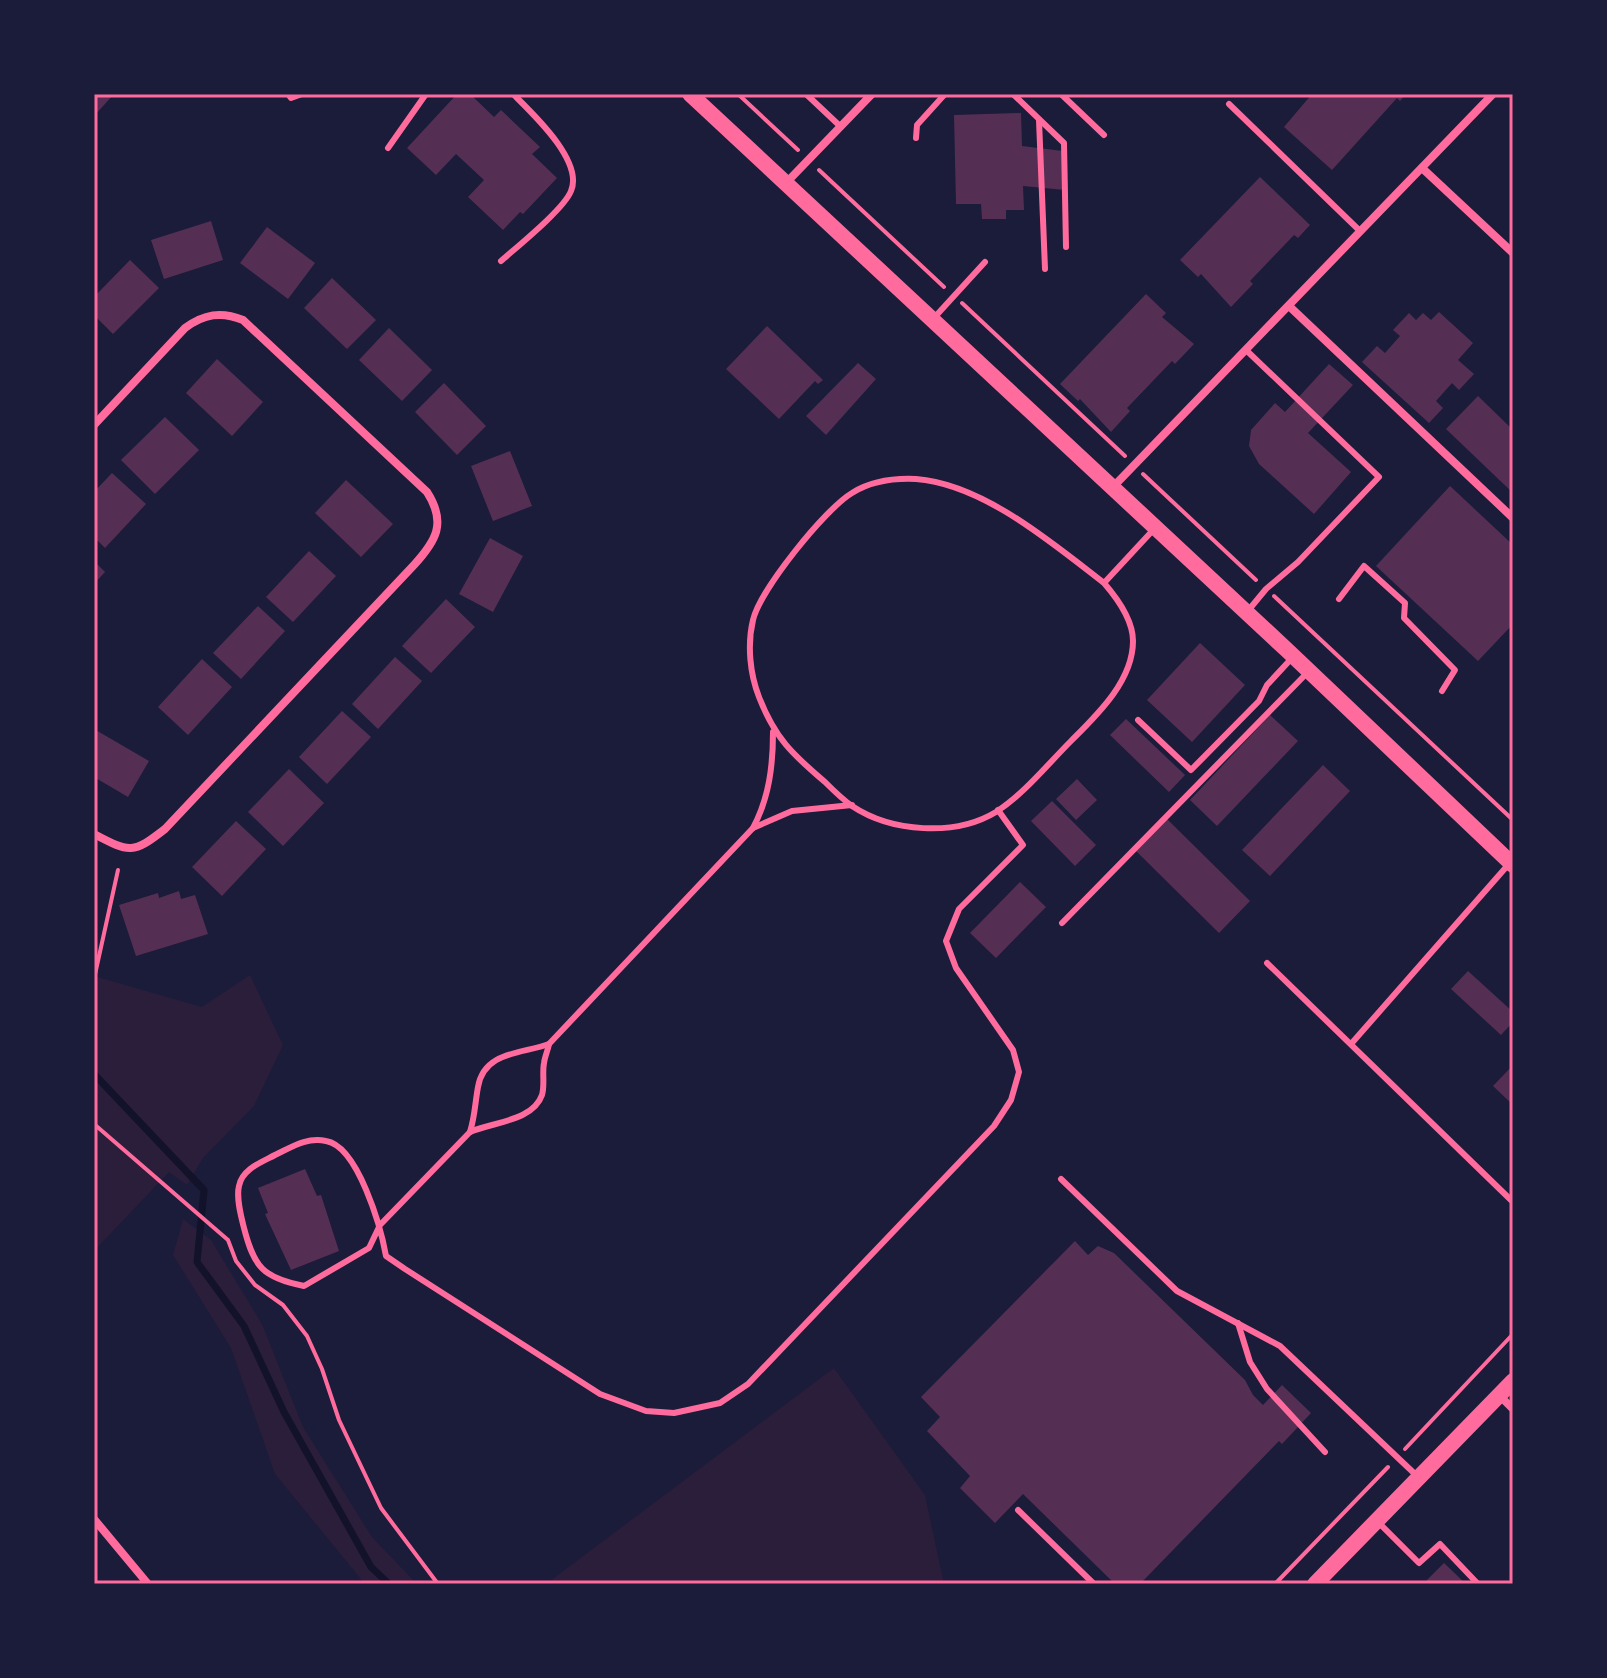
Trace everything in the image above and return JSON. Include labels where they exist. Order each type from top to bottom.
[{"type":"main road","points":[[690,94],[1512,863]]},
{"type":"main road","points":[[1315,1584],[1513,1381]]},
{"type":"street","points":[[786,184],[872,94]]},
{"type":"street","points":[[1113,488],[1493,94]]},
{"type":"street","points":[[1422,168],[1513,253]]},
{"type":"street","points":[[1289,306],[1513,518]]},
{"type":"street","points":[[94,425],[185,328],[199,318],[231,315],[243,320],[427,492],[436,509],[438,527],[432,545],[414,565],[165,829],[136,849],[124,848],[94,834]]},
{"type":"street","points":[[1499,1395],[1513,1409]]},
{"type":"street","points":[[94,1519],[148,1584]]},
{"type":"lane","points":[[288,94],[291,98],[302,94]]},
{"type":"lane","points":[[388,148],[426,94]]},
{"type":"lane","points":[[501,261],[559,207],[571,191],[574,174],[555,139],[513,94]]},
{"type":"lane","points":[[806,94],[841,127]]},
{"type":"lane","points":[[916,138],[917,125],[945,94]]},
{"type":"lane","points":[[1013,94],[1064,143],[1066,247]]},
{"type":"lane","points":[[1061,94],[1104,135]]},
{"type":"lane","points":[[1229,104],[1360,231]]},
{"type":"lane","points":[[1039,119],[1045,269]]},
{"type":"lane","points":[[933,319],[985,262]]},
{"type":"lane","points":[[1246,350],[1379,477],[1298,562],[1266,589],[1246,613]]},
{"type":"lane","points":[[918,479],[953,487],[981,498],[1016,519],[1104,583],[1125,613],[1133,639],[1129,667],[1120,684],[1081,731],[998,810],[980,820],[935,828],[876,819],[852,805],[773,731],[753,684],[749,651],[756,612],[771,581],[838,503],[854,491],[883,480],[918,479]]},
{"type":"lane","points":[[1104,583],[1155,528]]},
{"type":"lane","points":[[1339,599],[1364,566],[1405,603],[1404,618],[1455,670],[1442,691]]},
{"type":"lane","points":[[1138,720],[1191,770],[1259,701],[1267,685],[1293,658]]},
{"type":"lane","points":[[1062,923],[1308,672]]},
{"type":"lane","points":[[773,731],[773,760],[768,790],[753,828],[549,1044],[544,1061],[542,1095],[532,1109],[520,1118],[486,1125],[470,1132],[380,1225],[369,1248],[340,1267],[304,1286],[282,1282],[267,1273],[251,1257],[241,1215],[238,1184],[249,1169],[303,1141],[329,1141],[351,1158],[380,1225],[386,1256],[600,1394],[646,1411],[674,1413],[720,1403],[748,1384],[994,1126],[1011,1100],[1019,1072],[1013,1050],[956,968],[946,941],[959,909],[1023,845],[998,810]]},
{"type":"lane","points":[[753,828],[792,811],[852,805]]},
{"type":"lane","points":[[1351,1044],[1512,863]]},
{"type":"lane","points":[[1267,963],[1513,1201]]},
{"type":"lane","points":[[470,1132],[476,1114],[478,1086],[486,1066],[499,1057],[549,1044]]},
{"type":"lane","points":[[1061,1179],[1177,1291],[1280,1346],[1419,1478]]},
{"type":"lane","points":[[1238,1323],[1250,1362],[1267,1389],[1325,1452]]},
{"type":"lane","points":[[1018,1510],[1094,1584]]},
{"type":"lane","points":[[1377,1521],[1419,1563],[1440,1544],[1478,1584]]},
{"type":"path","points":[[94,979],[118,870]]},
{"type":"path","points":[[94,1124],[228,1240],[236,1261],[255,1285],[283,1305],[307,1336],[339,1420],[381,1508],[438,1584]]},
{"type":"shaded area","points":[[250,975],[283,1045],[254,1106],[203,1158],[187,1185],[169,1172],[94,1251],[94,976],[202,1007]]},
{"type":"shaded area","points":[[183,1219],[211,1240],[262,1324],[303,1427],[372,1537],[417,1584],[365,1584],[275,1474],[231,1348],[173,1255]]},
{"type":"shaded area","points":[[834,1368],[925,1495],[944,1584],[546,1584]]},
{"type":"building","points":[[94,94],[114,94],[94,116]]},
{"type":"building","points":[[457,94],[470,94],[494,117],[501,110],[540,147],[532,154],[557,178],[503,230],[468,197],[484,180],[456,154],[436,175],[407,148]]},
{"type":"building","points":[[1312,94],[1406,94],[1400,101],[1397,98],[1332,170],[1284,127]]},
{"type":"building","points":[[1021,113],[1022,146],[1063,151],[1065,190],[1023,186],[1024,210],[1006,210],[1006,219],[982,219],[981,204],[956,204],[954,115]]},
{"type":"building","points":[[1260,177],[1310,225],[1298,238],[1294,235],[1250,281],[1253,284],[1231,307],[1201,274],[1198,277],[1180,260]]},
{"type":"building","points":[[211,221],[223,260],[164,279],[151,240]]},
{"type":"building","points":[[267,227],[315,263],[288,299],[240,263]]},
{"type":"building","points":[[130,260],[159,288],[113,334],[94,315],[94,297]]},
{"type":"building","points":[[332,278],[376,320],[347,349],[304,308]]},
{"type":"building","points":[[1146,294],[1166,313],[1162,317],[1194,344],[1175,364],[1172,361],[1127,408],[1130,411],[1111,432],[1080,399],[1078,401],[1060,384]]},
{"type":"building","points":[[1439,312],[1473,343],[1458,360],[1474,374],[1459,390],[1452,383],[1436,401],[1443,408],[1429,423],[1362,362],[1377,346],[1385,353],[1400,336],[1393,330],[1409,313],[1416,320],[1423,313],[1431,320]]},
{"type":"building","points":[[767,326],[823,380],[818,384],[815,381],[779,419],[726,369]]},
{"type":"building","points":[[389,328],[432,370],[402,401],[359,360]]},
{"type":"building","points":[[217,359],[263,402],[232,436],[186,393]]},
{"type":"building","points":[[858,363],[876,379],[826,435],[806,416]]},
{"type":"building","points":[[1329,364],[1353,385],[1308,433],[1351,472],[1314,514],[1259,464],[1249,446],[1251,430],[1275,403],[1285,412]]},
{"type":"building","points":[[444,383],[486,426],[457,455],[415,412]]},
{"type":"building","points":[[1478,396],[1513,430],[1513,493],[1446,429]]},
{"type":"building","points":[[165,417],[199,450],[155,494],[121,460]]},
{"type":"building","points":[[510,451],[532,506],[493,521],[471,466]]},
{"type":"building","points":[[112,473],[146,504],[105,548],[94,537],[94,492]]},
{"type":"building","points":[[346,480],[393,524],[361,557],[315,513]]},
{"type":"building","points":[[1450,486],[1513,545],[1513,624],[1478,661],[1376,566]]},
{"type":"building","points":[[490,538],[523,556],[493,612],[459,594]]},
{"type":"building","points":[[309,551],[336,576],[293,622],[266,597]]},
{"type":"building","points":[[94,561],[105,572],[94,584]]},
{"type":"building","points":[[446,599],[475,627],[431,673],[402,646]]},
{"type":"building","points":[[258,606],[285,631],[241,679],[213,653]]},
{"type":"building","points":[[1200,643],[1245,685],[1192,742],[1147,700]]},
{"type":"building","points":[[395,657],[422,681],[378,729],[352,704]]},
{"type":"building","points":[[202,659],[232,687],[188,735],[158,707]]},
{"type":"building","points":[[342,711],[371,737],[327,784],[299,757]]},
{"type":"building","points":[[1270,715],[1298,741],[1217,826],[1190,800]]},
{"type":"building","points":[[1126,719],[1185,775],[1169,792],[1110,735]]},
{"type":"building","points":[[94,729],[149,761],[128,797],[94,777]]},
{"type":"building","points":[[1323,765],[1350,791],[1270,876],[1242,850]]},
{"type":"building","points":[[289,769],[324,803],[283,846],[248,812]]},
{"type":"building","points":[[1077,779],[1097,800],[1076,820],[1056,799]]},
{"type":"building","points":[[1052,801],[1096,845],[1075,866],[1031,821]]},
{"type":"building","points":[[1166,818],[1250,901],[1219,933],[1135,850]]},
{"type":"building","points":[[236,821],[266,849],[222,896],[192,867]]},
{"type":"building","points":[[1020,882],[1046,907],[996,958],[970,933]]},
{"type":"building","points":[[179,891],[181,899],[195,895],[208,934],[136,956],[119,905],[158,893],[159,898]]},
{"type":"building","points":[[1468,971],[1513,1012],[1513,1022],[1501,1035],[1451,989]]},
{"type":"building","points":[[1513,1065],[1513,1105],[1493,1086]]},
{"type":"building","points":[[305,1169],[317,1196],[321,1195],[339,1251],[291,1270],[265,1214],[268,1213],[258,1188]]},
{"type":"building","points":[[1075,1241],[1088,1255],[1098,1246],[1114,1253],[1245,1380],[1263,1405],[1282,1385],[1311,1413],[1282,1444],[1279,1441],[1140,1584],[1115,1584],[1023,1494],[995,1523],[960,1488],[970,1476],[927,1431],[940,1417],[921,1397]]},
{"type":"building","points":[[1444,1563],[1466,1584],[1423,1584]]},
{"type":"waterway","points":[[94,1074],[204,1190],[197,1262],[244,1326],[284,1412],[371,1567],[389,1584]]}]
